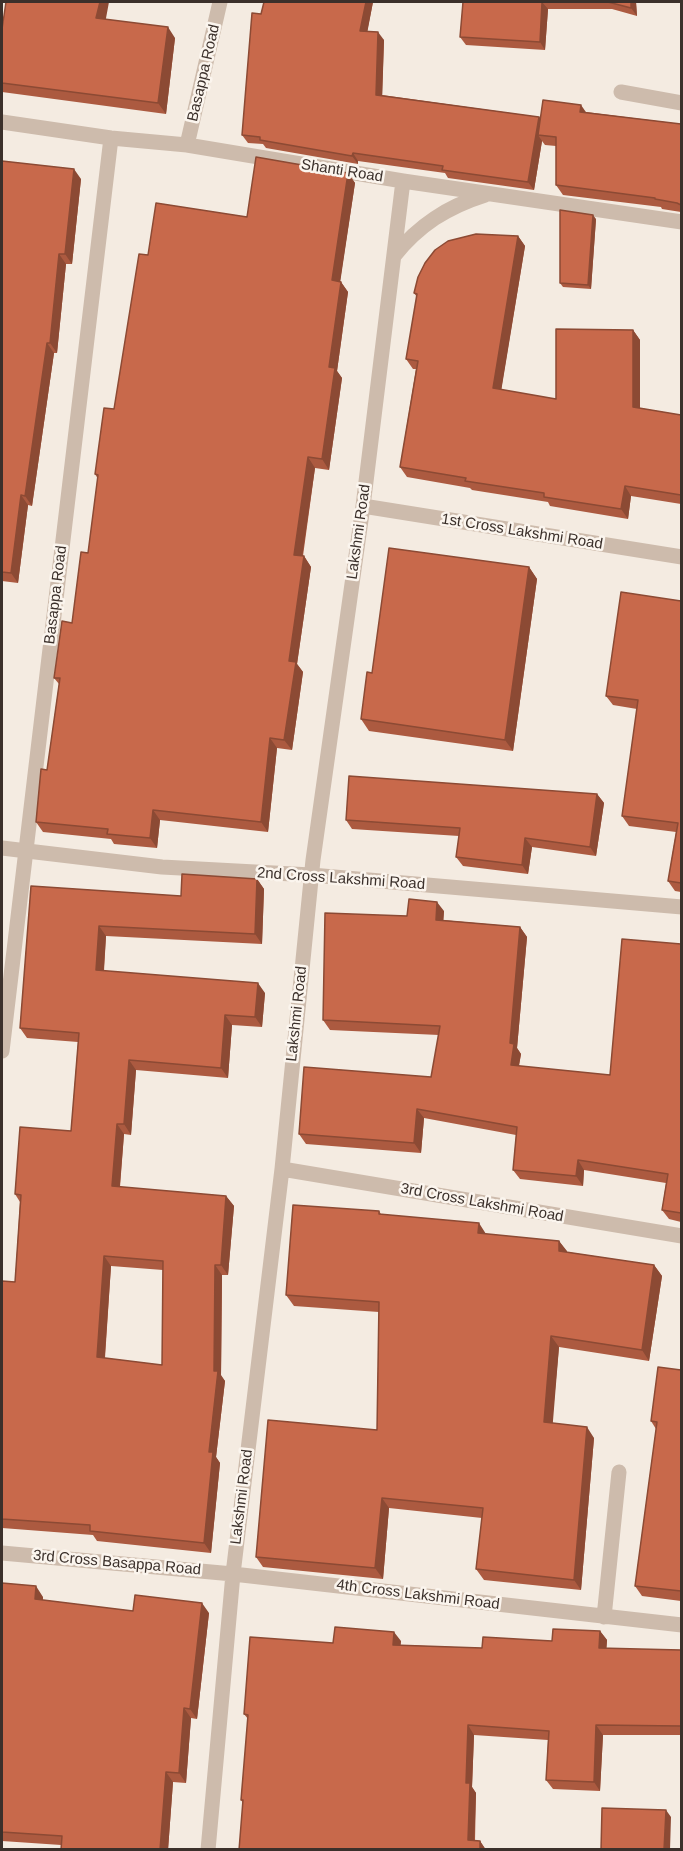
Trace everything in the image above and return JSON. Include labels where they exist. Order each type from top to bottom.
[{"type":"street","name":"Basappa Road","points":[[187,145],[220,2]]},
{"type":"street","points":[[621,92],[681,103]]},
{"type":"street","name":"Shanti Road","points":[[2,122],[111,138],[187,145],[403,181],[681,222]]},
{"type":"street","name":"Basappa Road","points":[[2,1051],[111,138]]},
{"type":"street","name":"Lakshmi Road","points":[[208,1850],[233,1574],[282,1169],[311,875],[363,506],[403,181]]},
{"type":"street","points":[[393,257],[414,234],[437,215],[463,202],[490,194]]},
{"type":"street","name":"1st Cross Lakshmi Road","points":[[363,506],[681,557]]},
{"type":"street","name":"2nd Cross Lakshmi Road","points":[[2,848],[162,867],[311,875],[681,907]]},
{"type":"street","name":"3rd Cross Lakshmi Road","points":[[282,1169],[681,1236]]},
{"type":"street","points":[[604,1617],[619,1472]]},
{"type":"street","name":"3rd Cross Basappa Road","points":[[2,1553],[233,1574]]},
{"type":"street","name":"4th Cross Lakshmi Road","points":[[233,1574],[681,1625]]},
{"type":"building","points":[[6,2],[100,2],[96,18],[168,27],[158,103],[2,83],[2,29]]},
{"type":"building","points":[[264,2],[366,2],[360,31],[378,32],[376,95],[539,117],[528,182],[442,170],[443,166],[353,153],[352,156],[242,135],[252,13],[261,14]]},
{"type":"building","points":[[463,2],[542,2],[540,42],[460,37]]},
{"type":"building","points":[[608,2],[631,2],[631,8]]},
{"type":"building","points":[[543,100],[581,105],[580,112],[681,124],[681,205],[655,198],[556,185],[556,137],[538,135]]},
{"type":"building","points":[[256,157],[348,173],[332,280],[341,282],[329,367],[335,368],[322,459],[308,457],[294,555],[304,556],[289,661],[296,662],[284,740],[270,738],[261,822],[153,810],[150,838],[107,834],[108,829],[36,822],[41,769],[47,770],[60,678],[54,678],[62,621],[72,623],[81,552],[88,553],[104,408],[114,409],[139,254],[148,255],[156,203],[247,217]]},
{"type":"building","points":[[2,161],[74,169],[65,254],[59,254],[50,343],[47,343],[25,496],[21,495],[11,573],[2,572]]},
{"type":"building","points":[[560,210],[593,215],[588,285],[560,283]]},
{"type":"building","points":[[476,234],[518,236],[493,388],[556,399],[556,329],[633,330],[633,407],[681,415],[681,495],[625,486],[621,509],[544,497],[544,493],[465,481],[466,478],[400,467],[418,361],[406,359],[418,277],[435,250],[448,241]]},
{"type":"building","points":[[389,548],[529,567],[505,740],[361,719],[367,672],[372,673]]},
{"type":"building","points":[[621,592],[681,601],[681,883],[668,881],[678,823],[622,816],[638,700],[606,696]]},
{"type":"building","points":[[349,776],[597,794],[590,847],[525,838],[522,865],[456,857],[460,828],[346,820]]},
{"type":"building","points":[[182,874],[257,879],[255,934],[99,926],[96,970],[258,983],[255,1017],[225,1015],[221,1068],[129,1060],[124,1124],[117,1124],[112,1186],[226,1196],[221,1265],[215,1265],[214,1371],[218,1371],[209,1452],[213,1452],[204,1543],[90,1531],[90,1525],[2,1519],[2,1281],[15,1282],[21,1195],[15,1194],[20,1127],[71,1131],[79,1033],[20,1028],[31,886],[181,896]],"holes":[[[104,1256],[163,1261],[162,1365],[97,1357]]]},
{"type":"building","points":[[409,899],[437,902],[436,920],[520,927],[510,1043],[514,1044],[511,1065],[610,1075],[622,939],[681,944],[681,1213],[662,1210],[668,1174],[578,1160],[576,1176],[513,1170],[517,1127],[417,1109],[414,1143],[299,1134],[304,1067],[431,1077],[440,1026],[323,1020],[325,913],[407,916]]},
{"type":"building","points":[[293,1205],[379,1211],[379,1214],[479,1223],[478,1233],[559,1241],[559,1251],[654,1265],[642,1350],[551,1336],[544,1422],[587,1427],[574,1580],[476,1569],[483,1508],[382,1498],[375,1568],[256,1557],[268,1420],[377,1430],[379,1302],[286,1295]]},
{"type":"building","points":[[658,1367],[681,1370],[681,1591],[635,1586],[657,1422],[651,1421]]},
{"type":"building","points":[[2,1583],[36,1586],[35,1599],[133,1611],[135,1595],[202,1603],[190,1709],[184,1708],[179,1773],[166,1772],[160,1850],[61,1850],[62,1836],[2,1832]]},
{"type":"building","points":[[335,1627],[394,1632],[393,1645],[482,1648],[483,1637],[552,1641],[553,1629],[600,1631],[599,1648],[681,1650],[681,1726],[596,1725],[594,1782],[546,1780],[549,1731],[468,1725],[466,1783],[470,1783],[468,1840],[480,1841],[480,1850],[239,1850],[248,1715],[244,1714],[250,1637],[333,1643]]},
{"type":"building","points":[[602,1808],[666,1810],[664,1850],[601,1850]]}]
